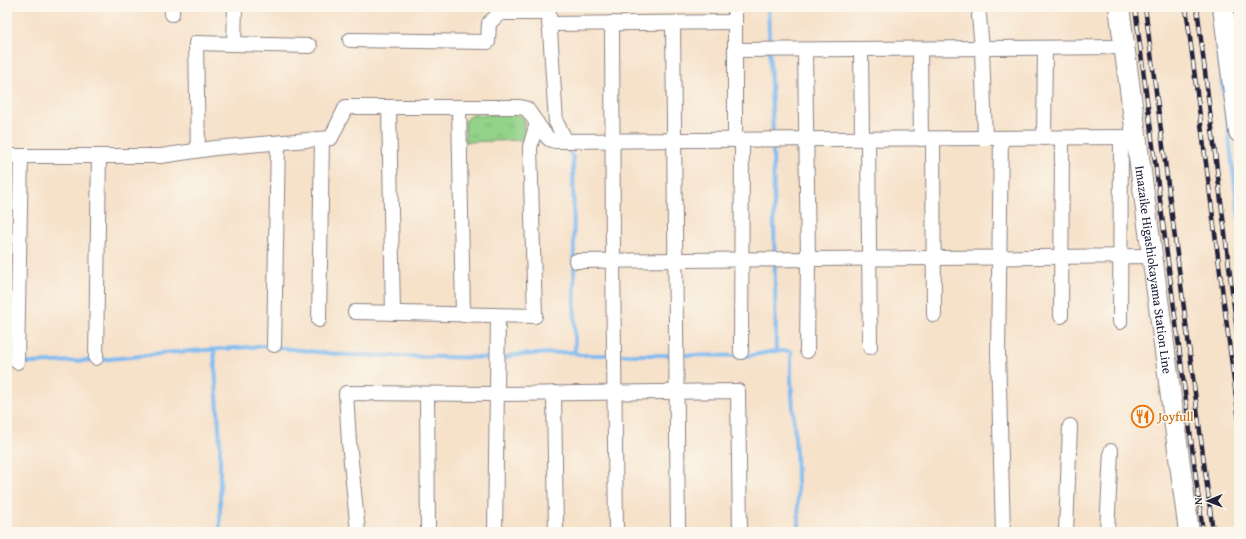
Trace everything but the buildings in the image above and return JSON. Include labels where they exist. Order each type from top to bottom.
[{"type":"main road","name":"Imazaike Higashiokayama Station Line","points":[[1119,7],[1125,47],[1129,137],[1154,256],[1189,532]]},
{"type":"main road","points":[[1223,7],[1239,132]]},
{"type":"street","points":[[234,44],[235,7]]},
{"type":"street","points":[[735,7],[741,260],[741,352]]},
{"type":"street","points":[[350,40],[488,42],[489,23],[500,13],[547,14],[612,24],[735,22]]},
{"type":"street","points":[[547,14],[556,122],[566,141]]},
{"type":"street","points":[[979,16],[982,48],[985,138]]},
{"type":"street","points":[[673,23],[678,532]]},
{"type":"street","points":[[612,24],[616,532]]},
{"type":"street","points":[[198,150],[196,43],[310,46]]},
{"type":"street","points":[[735,50],[1125,47]]},
{"type":"street","points":[[1044,138],[1045,48]]},
{"type":"street","points":[[920,49],[934,258],[934,315]]},
{"type":"street","points":[[805,50],[808,259],[807,351]]},
{"type":"street","points":[[861,50],[869,259],[870,347]]},
{"type":"street","points":[[17,362],[14,156],[161,156],[198,150],[331,138],[346,107],[520,107],[527,109],[549,139],[555,141],[1129,137],[1121,256],[1120,322]]},
{"type":"street","points":[[389,107],[393,313]]},
{"type":"street","points":[[459,107],[463,315]]},
{"type":"street","points":[[355,312],[535,316],[530,147],[537,123]]},
{"type":"street","points":[[1001,138],[998,352],[1003,532]]},
{"type":"street","points":[[1061,316],[1062,138]]},
{"type":"street","points":[[319,320],[322,139]]},
{"type":"street","points":[[274,345],[278,143]]},
{"type":"street","points":[[96,358],[99,156]]},
{"type":"street","points":[[576,261],[1154,256]]},
{"type":"street","points":[[495,532],[498,316]]},
{"type":"street","points":[[358,532],[349,442],[346,393],[496,394],[738,391],[740,532]]},
{"type":"street","points":[[554,393],[556,532]]},
{"type":"street","points":[[427,394],[428,532]]},
{"type":"street","points":[[1066,532],[1070,426]]},
{"type":"street","points":[[1107,532],[1110,451]]},
{"type":"green space","points":[[518,114],[524,119],[524,140],[465,142],[465,121],[470,115]]},
{"type":"waterway","points":[[768,7],[773,135]]},
{"type":"waterway","points":[[1213,7],[1239,219]]},
{"type":"waterway","points":[[773,148],[776,351],[791,351],[791,380],[796,452],[799,532]]},
{"type":"waterway","points":[[567,149],[573,157],[575,350],[573,352]]},
{"type":"waterway","points":[[7,364],[99,360],[162,353],[264,346],[344,355],[502,359],[513,355],[573,352],[580,355],[671,355]]},
{"type":"waterway","points":[[214,350],[220,443],[220,532]]},
{"type":"waterway","points":[[683,355],[747,356],[776,351]]},
{"type":"railway","points":[[1135,7],[1203,532]]},
{"type":"railway","points":[[1145,7],[1213,532]]},
{"type":"railway","points":[[1186,7],[1239,420]]},
{"type":"railway","points":[[1197,7],[1239,347]]},
{"type":"place","name":"Joyfull","points":[[1142,416]]}]
